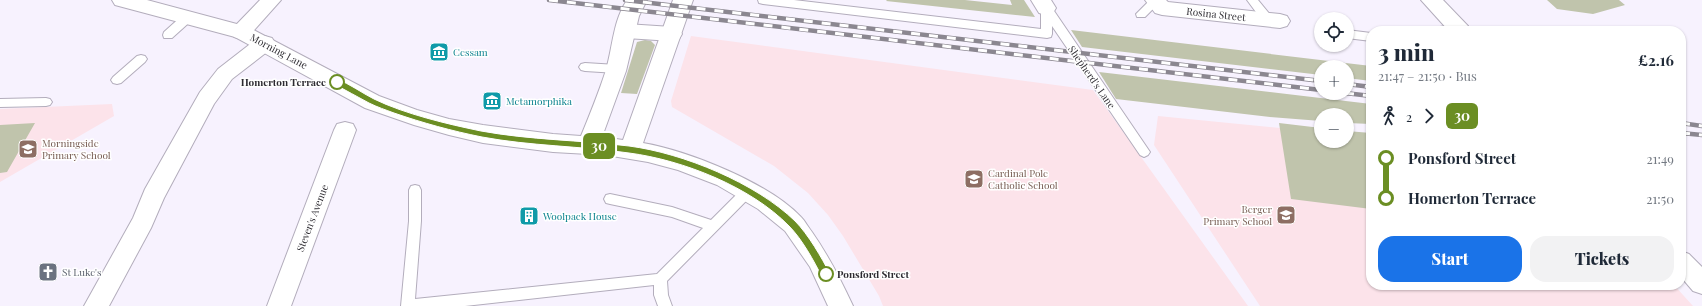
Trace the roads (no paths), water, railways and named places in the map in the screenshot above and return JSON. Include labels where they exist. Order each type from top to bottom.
[{"type":"main road","name":"Morning Lane","points":[[122,0],[242,32],[265,43],[372,102],[414,117],[483,134],[545,142],[630,150],[666,157],[697,167],[748,191],[766,202],[793,224],[818,260],[841,306]]},
{"type":"main road","points":[[242,32],[271,0]]},
{"type":"main road","points":[[588,145],[603,110],[617,69],[628,20],[637,0]]},
{"type":"main road","points":[[630,150],[683,0]]},
{"type":"main road","name":"Rosina Street","points":[[1156,0],[1162,8],[1274,21]]},
{"type":"main road","points":[[1431,0],[1456,26]]},
{"type":"main road","points":[[626,31],[672,34]]},
{"type":"main road","points":[[96,306],[143,222],[153,196],[207,98],[225,74],[265,43]]},
{"type":"main road","name":"Steven's Avenue","points":[[279,306],[345,130]]},
{"type":"main road","points":[[1686,266],[1702,283]]},
{"type":"lane","points":[[763,0],[1047,34],[1044,4]]},
{"type":"lane","points":[[1141,14],[1156,0]]},
{"type":"lane","points":[[1252,0],[1274,21]]},
{"type":"lane","name":"Shepherd's Lane","points":[[1044,4],[1067,41],[1144,152]]},
{"type":"lane","points":[[168,35],[188,17]]},
{"type":"lane","points":[[1354,35],[1366,36]]},
{"type":"lane","points":[[117,80],[141,59]]},
{"type":"lane","points":[[585,67],[617,69]]},
{"type":"lane","points":[[0,103],[46,102]]},
{"type":"lane","points":[[414,190],[415,221],[409,306],[660,279],[748,191]]},
{"type":"lane","points":[[610,199],[672,212],[713,226]]},
{"type":"lane","points":[[660,279],[661,295],[665,306]]},
{"type":"railway","points":[[549,0],[1314,89]]},
{"type":"railway","points":[[625,0],[1314,80]]},
{"type":"railway","points":[[1354,85],[1366,86]]},
{"type":"railway","points":[[1354,94],[1366,95]]},
{"type":"railway","points":[[1686,124],[1702,126]]},
{"type":"railway","points":[[1686,133],[1702,135]]},
{"type":"place","name":"Cessam","points":[[439,52]]},
{"type":"place","name":"Homerton Terrace","points":[[337,82]]},
{"type":"place","name":"Metamorphika","points":[[492,101]]},
{"type":"place","name":"Morningside Primary School","points":[[28,149]]},
{"type":"place","name":"Cardinal Pole Catholic School","points":[[974,179]]},
{"type":"place","name":"Berger Primary School","points":[[1286,215]]},
{"type":"place","name":"Woolpack House","points":[[529,216]]},
{"type":"place","name":"St Luke's","points":[[48,272]]},
{"type":"place","name":"Ponsford Street","points":[[826,274]]}]
